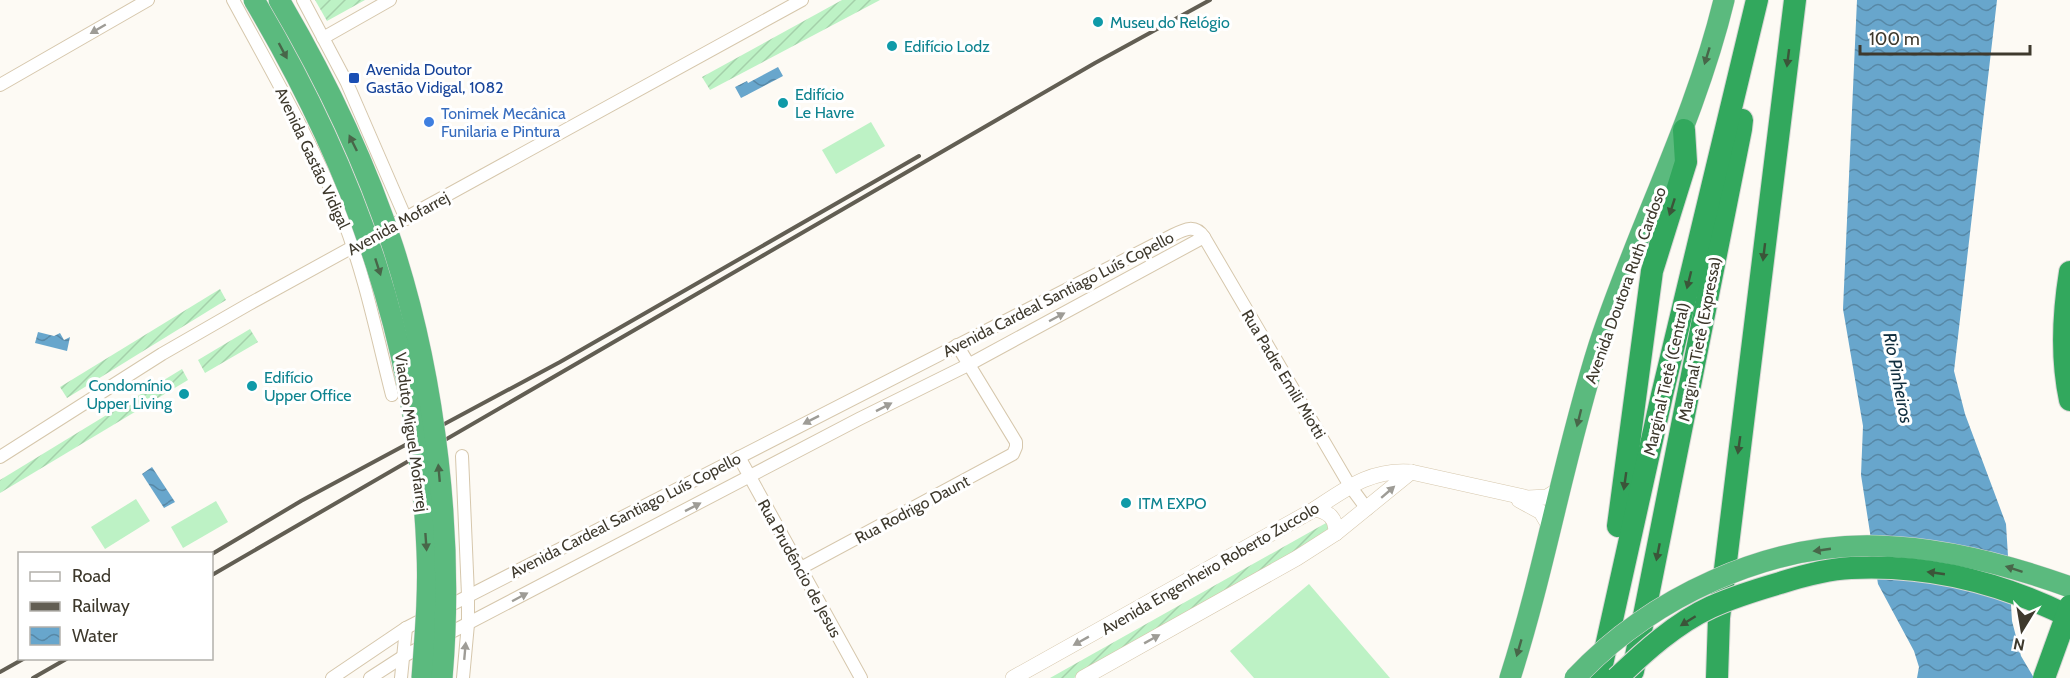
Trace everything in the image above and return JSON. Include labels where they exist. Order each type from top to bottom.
[{"type":"highway","name":"Viaduto Miguel Mofarrej","points":[[254,0],[335,154],[384,286],[402,357],[420,467],[427,552],[422,678]]},
{"type":"highway","name":"Viaduto Miguel Mofarrej","points":[[279,0],[315,65],[359,155],[393,248],[419,346],[438,465],[444,547],[445,626],[442,678]]},
{"type":"highway","name":"Avenida Doutora Ruth Cardoso","points":[[1510,678],[1599,344],[1684,130],[1724,0]]},
{"type":"highway","name":"Marginal Tietê (Expressa)","points":[[1631,678],[1741,129],[1742,106],[1738,81],[1757,0]]},
{"type":"highway","points":[[1717,678],[1719,618],[1795,0]]},
{"type":"highway","name":"Marginal Tietê (Central)","points":[[1599,678],[1662,395],[1738,81]]},
{"type":"highway","points":[[1589,678],[1602,628],[1625,482],[1652,271],[1686,162],[1684,130]]},
{"type":"highway","points":[[2070,272],[2064,314],[2063,349],[2070,400]]},
{"type":"highway","points":[[1575,678],[1597,655],[1649,615],[1686,593],[1735,572],[1798,553],[1879,546],[1918,549],[1995,562],[2070,587]]},
{"type":"highway","points":[[1617,678],[1667,634],[1709,608],[1750,592],[1800,577],[1849,568],[1918,570],[1963,577],[2006,589],[2070,617]]},
{"type":"highway","points":[[2044,678],[2070,606]]},
{"type":"street","points":[[0,85],[148,0]]},
{"type":"street","name":"Avenida Gastão Vidigal","points":[[233,0],[285,94],[328,183],[353,248],[392,395]]},
{"type":"street","points":[[303,0],[348,83],[406,219]]},
{"type":"street","points":[[323,38],[390,0]]},
{"type":"street","name":"Avenida Mofarrej","points":[[0,456],[170,350],[802,0]]},
{"type":"street","points":[[328,183],[359,177],[381,159]]},
{"type":"street","name":"Avenida Cardeal Santiago Luís Copello","points":[[332,678],[406,628],[468,595],[1182,231],[1197,229],[1204,237],[970,364],[859,419],[404,656],[370,678]]},
{"type":"street","name":"Rua Padre Emili Miotti","points":[[1204,237],[1350,486],[1367,509]]},
{"type":"street","points":[[957,345],[970,364]]},
{"type":"street","name":"Rua Rodrigo Daunt","points":[[799,568],[1004,460],[1015,451],[1016,442],[970,364]]},
{"type":"street","points":[[850,400],[859,419]]},
{"type":"street","points":[[462,456],[468,595],[463,678]]},
{"type":"street","name":"Rua Prudêncio de Jesus","points":[[739,457],[861,678]]},
{"type":"street","name":"Avenida Engenheiro Roberto Zuccolo","points":[[1019,675],[1315,509],[1350,486],[1379,473],[1411,472],[1511,496],[1539,499],[1561,488]]},
{"type":"street","name":"Avenida Engenheiro Roberto Zuccolo","points":[[1083,678],[1280,569],[1336,533],[1411,472]]},
{"type":"street","name":"Avenida Engenheiro Roberto Zuccolo","points":[[1511,496],[1541,512],[1551,529]]},
{"type":"street","points":[[1315,509],[1329,514],[1336,526],[1336,533]]},
{"type":"street","points":[[401,678],[406,628]]},
{"type":"street","points":[[1019,675],[1041,678]]},
{"type":"green space","points":[[315,0],[365,0],[327,21]]},
{"type":"green space","points":[[842,0],[880,0],[710,90],[702,77]]},
{"type":"green space","points":[[871,122],[885,146],[836,174],[822,150]]},
{"type":"green space","points":[[220,289],[226,300],[67,398],[60,387]]},
{"type":"green space","points":[[250,329],[258,342],[205,373],[198,360]]},
{"type":"green space","points":[[182,369],[188,380],[0,493],[0,480]]},
{"type":"green space","points":[[136,499],[150,521],[105,549],[91,527]]},
{"type":"green space","points":[[216,501],[228,522],[183,548],[171,527]]},
{"type":"green space","points":[[1326,523],[1332,534],[1074,678],[1050,678]]},
{"type":"green space","points":[[1309,584],[1390,678],[1254,678],[1230,651]]},
{"type":"water","name":"Rio Pinheiros","points":[[1857,0],[1997,0],[1954,371],[1965,414],[2006,524],[2012,621],[2021,656],[2034,678],[1917,678],[1919,667],[1914,651],[1878,584],[1861,475],[1863,426],[1843,309]]},
{"type":"water","points":[[778,67],[783,76],[741,98],[735,87],[747,81],[748,83]]},
{"type":"water","points":[[38,332],[54,336],[60,333],[64,340],[70,337],[67,351],[35,343]]},
{"type":"water","points":[[152,467],[175,502],[164,508],[142,474]]},
{"type":"railway","points":[[213,574],[1095,63],[1210,0]]},
{"type":"railway","points":[[213,553],[301,501],[560,362],[919,156]]},
{"type":"railway","points":[[0,672],[21,660]]},
{"type":"railway","points":[[33,678],[64,660]]},
{"type":"place","name":"Museu do Relógio","points":[[1098,22]]},
{"type":"place","name":"Edifício Lodz","points":[[892,46]]},
{"type":"place","name":"Avenida Doutor Gastão Vidigal, 1082","points":[[354,78]]},
{"type":"place","name":"Edifício Le Havre","points":[[783,103]]},
{"type":"place","name":"Tonimek Mecânica Funilaria e Pintura","points":[[429,122]]},
{"type":"place","name":"Edifício Upper Office","points":[[252,386]]},
{"type":"place","name":"Condomínio Upper Living","points":[[184,394]]},
{"type":"place","name":"ITM EXPO","points":[[1126,503]]}]
